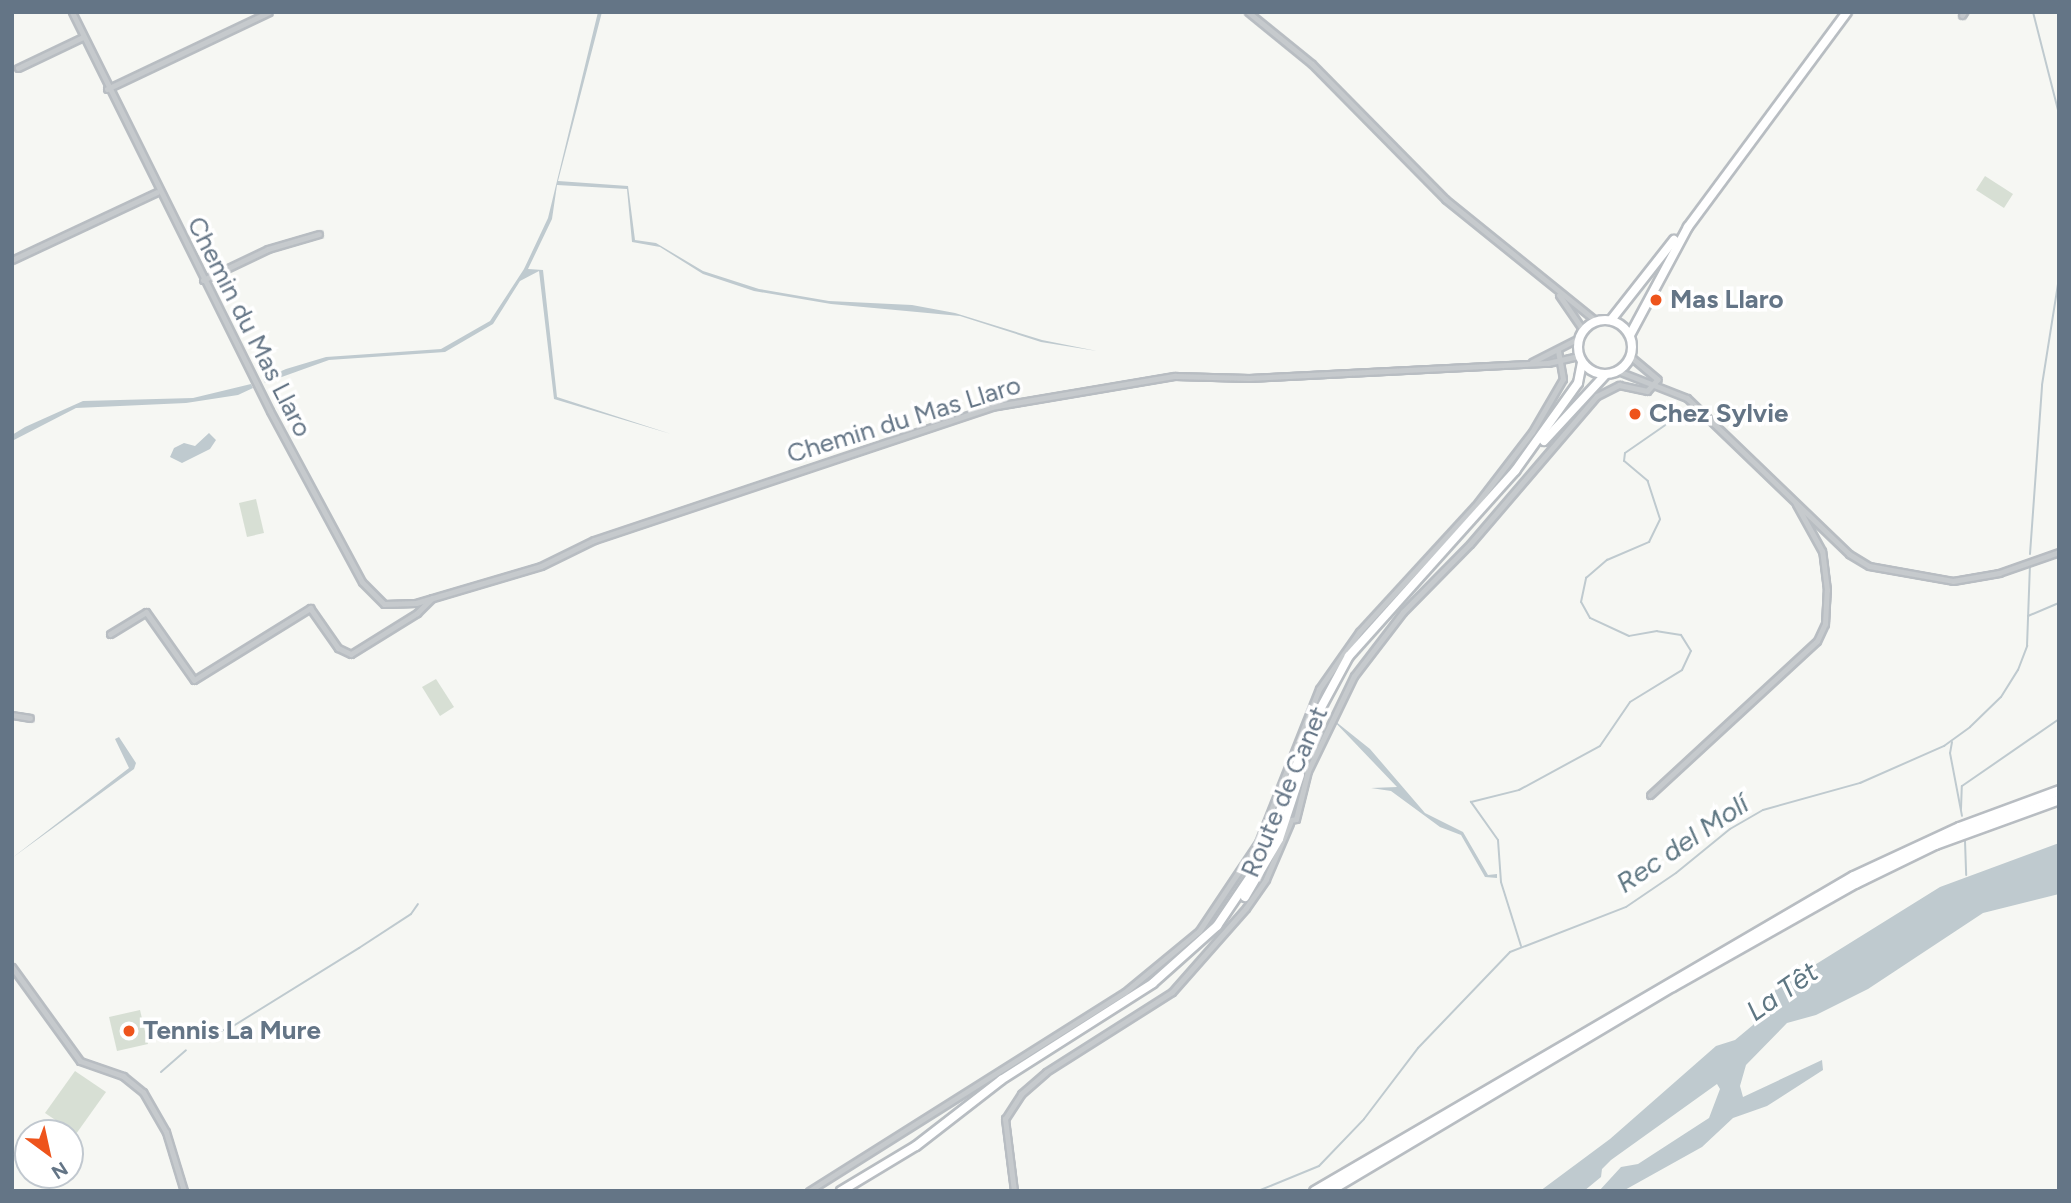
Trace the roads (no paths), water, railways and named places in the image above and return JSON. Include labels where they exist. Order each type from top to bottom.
[{"type":"highway","points":[[1314,1191],[1853,876],[1959,827],[2059,790]]},
{"type":"highway","points":[[1328,1191],[1672,986],[1855,883],[1935,844],[2059,799]]},
{"type":"main road","points":[[1611,320],[1659,263],[1721,172],[1842,12]]},
{"type":"main road","points":[[1630,335],[1611,320],[1596,321],[1581,334],[1581,359],[1606,374],[1618,371],[1631,357],[1630,335],[1688,227],[1847,12]]},
{"type":"main road","name":"Route de Canet","points":[[841,1191],[916,1146],[1001,1080],[1153,984],[1217,926],[1263,858],[1310,728],[1349,656],[1507,481],[1578,383],[1581,359]]},
{"type":"main road","name":"Route de Canet","points":[[849,1191],[919,1150],[1003,1084],[1178,971],[1239,906],[1263,869],[1287,822],[1315,729],[1353,659],[1479,522],[1576,402],[1606,374]]},
{"type":"street","name":"Chemin du Mas Llaro","points":[[72,12],[107,89],[202,280],[362,582],[384,604],[433,597],[541,566],[594,540],[991,407],[1175,376],[1249,378],[1581,359]]},
{"type":"street","points":[[107,89],[269,12]]},
{"type":"street","points":[[1248,12],[1312,64],[1445,199],[1596,321]]},
{"type":"street","points":[[18,68],[83,37]]},
{"type":"street","points":[[12,260],[158,192]]},
{"type":"street","points":[[202,280],[268,249],[318,234]]},
{"type":"street","points":[[1529,363],[1558,350],[1581,334],[1549,285]]},
{"type":"street","points":[[810,1191],[1125,992],[1199,931],[1258,843],[1310,709],[1331,669],[1378,610],[1475,506],[1532,432],[1563,379],[1558,350]]},
{"type":"street","points":[[1631,357],[1656,381],[1687,398],[1849,554],[1889,572],[1953,581],[1979,578],[2059,552]]},
{"type":"street","points":[[1618,371],[1656,381]]},
{"type":"street","points":[[1014,1191],[1005,1119],[1021,1094],[1046,1072],[1172,992],[1246,908],[1266,879],[1287,822],[1296,819],[1308,771],[1363,660],[1470,544],[1575,416],[1609,388],[1629,385],[1647,391],[1656,381]]},
{"type":"street","points":[[1650,795],[1817,641],[1825,624],[1822,551],[1790,496]]},
{"type":"street","name":"Chemin du Mas Llaro","points":[[110,634],[146,612],[194,680],[310,608],[338,648],[351,654],[417,613],[433,597]]},
{"type":"street","points":[[12,715],[30,718]]},
{"type":"street","points":[[12,967],[80,1061],[123,1076],[148,1098],[166,1132],[184,1191]]},
{"type":"water","points":[[598,12],[602,12],[558,181],[628,186],[635,240],[656,243],[703,271],[759,289],[829,301],[912,305],[955,313],[1042,340],[1097,351],[1041,342],[960,316],[831,304],[754,291],[703,274],[660,247],[632,242],[627,189],[557,185],[552,219],[528,269],[543,270],[557,397],[671,434],[554,399],[539,271],[520,281],[493,324],[445,352],[329,360],[265,383],[263,379],[286,369],[326,357],[441,349],[490,321],[524,269],[548,218]]},
{"type":"water","points":[[251,384],[253,388],[238,395],[186,403],[76,408],[12,441],[12,435],[25,427],[83,401],[193,398]]},
{"type":"water","points":[[209,433],[216,440],[210,449],[182,463],[170,457],[174,448],[184,443],[195,446]]},
{"type":"water","points":[[1330,717],[1370,749],[1425,813],[1463,832],[1488,875],[1497,874],[1497,878],[1485,877],[1461,835],[1440,827],[1391,791],[1371,788],[1397,787]]},
{"type":"water","points":[[119,737],[136,763],[134,769],[12,858],[129,768],[115,739]]},
{"type":"water","name":"La Têt","points":[[2059,843],[2059,894],[1983,913],[1868,989],[1816,1015],[1787,1023],[1746,1065],[1740,1086],[1743,1097],[1822,1060],[1823,1070],[1767,1106],[1733,1118],[1702,1147],[1623,1191],[1599,1191],[1621,1167],[1638,1164],[1709,1118],[1720,1089],[1717,1084],[1611,1160],[1602,1169],[1601,1177],[1584,1191],[1540,1191],[1610,1139],[1716,1046],[1735,1040],[1753,1025],[1776,989],[1940,887]]},
{"type":"waterway","points":[[2033,12],[2059,114]]},
{"type":"waterway","points":[[2030,554],[2042,385],[2059,278]]},
{"type":"waterway","points":[[1521,946],[1501,882],[1498,840],[1471,802],[1519,790],[1600,746],[1630,702],[1682,670],[1691,651],[1681,635],[1657,631],[1629,636],[1590,618],[1581,602],[1586,578],[1607,560],[1649,542],[1660,519],[1648,481],[1624,461],[1625,453],[1690,408]]},
{"type":"waterway","name":"Rec del Molí","points":[[1258,1191],[1319,1166],[1364,1119],[1418,1048],[1510,952],[1626,907],[1676,873],[1730,829],[1763,810],[1860,783],[1944,746],[1970,727],[2001,697],[2018,670],[2027,646],[2030,566]]},
{"type":"waterway","name":"Rec del Molí","points":[[2028,616],[2059,603]]},
{"type":"waterway","points":[[1961,809],[1962,786],[2059,719]]},
{"type":"waterway","points":[[1952,742],[1950,753],[1962,816]]},
{"type":"waterway","points":[[1965,841],[1966,875]]},
{"type":"waterway","points":[[230,1028],[411,914],[418,904]]},
{"type":"waterway","points":[[196,1040],[223,1030]]},
{"type":"waterway","points":[[161,1072],[186,1050]]},
{"type":"place","name":"Mas Llaro","points":[[1656,300]]},
{"type":"place","name":"Chez Sylvie","points":[[1635,414]]},
{"type":"place","name":"Tennis La Mure","points":[[129,1031]]}]
